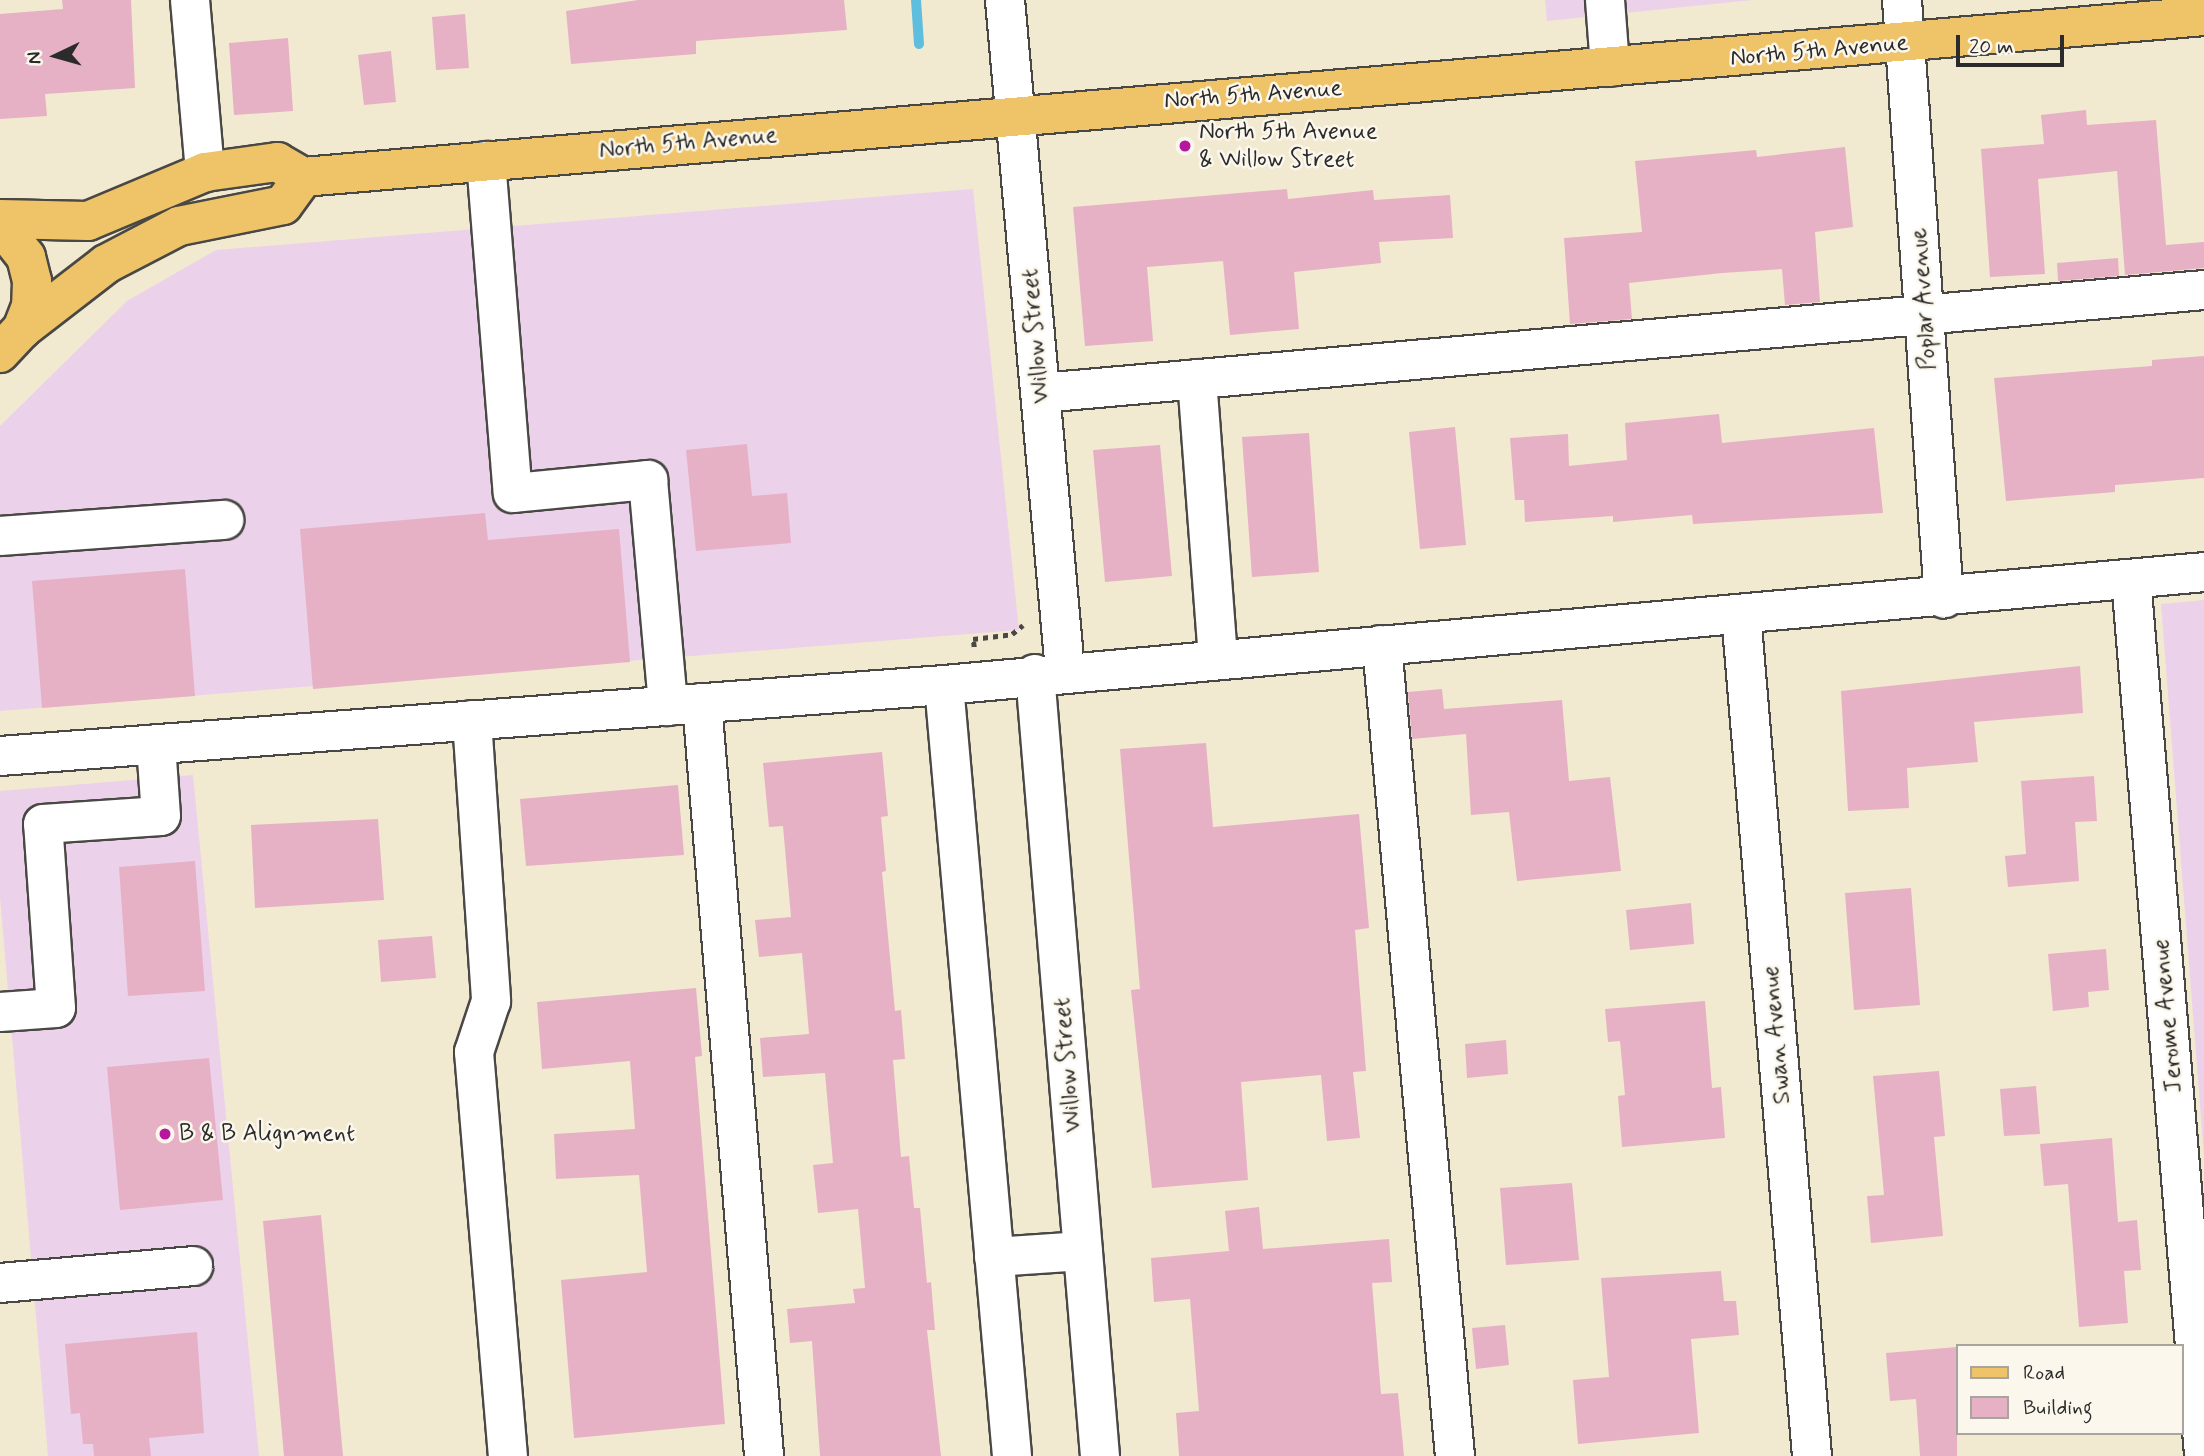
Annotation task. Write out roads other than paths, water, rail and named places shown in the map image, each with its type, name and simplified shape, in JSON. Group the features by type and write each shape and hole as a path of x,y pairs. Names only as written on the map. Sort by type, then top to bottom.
{"main road":[{"name":"North 5th Avenue","path":"0,222 88,221 205,172 278,162 303,177 1017,113 1906,44 2204,16"},
{"path":"11,341 106,264 179,226 283,205 303,177"},
{"path":"0,222 26,257 32,281 31,306 11,341"}],"street":[{"path":"190,0 205,172"},
{"name":"Willow Street","path":"1005,0 1041,393 1050,673 1083,1251 1100,1456"},
{"path":"1605,0 1610,67"},
{"name":"Poplar Avenue","path":"1902,0 1944,598"},
{"path":"486,161 513,493 648,480 685,704 764,1456"},
{"path":"1041,393 2204,290"},
{"path":"1197,379 1218,658"},
{"path":"0,536 224,520"},
{"path":"0,756 944,685 1218,658 1944,598 2204,572"},
{"name":"Jerome Avenue","path":"2131,579 2204,1453"},
{"name":"Swan Avenue","path":"1741,614 1812,1456"},
{"path":"1382,645 1455,1456"},
{"path":"944,685 1012,1456"},
{"path":"472,720 491,1001 474,1052 508,1456"},
{"path":"0,1012 56,1008 43,824 161,816 156,744"},
{"path":"995,1257 1083,1251"},
{"path":"0,1283 193,1266"}],"waterway":[{"path":"916,0 919,44"}],"place":[{"name":"North 5th Avenue & Willow Street","path":"1185,146"},
{"name":"B & B Alignment","path":"165,1134"}]}
